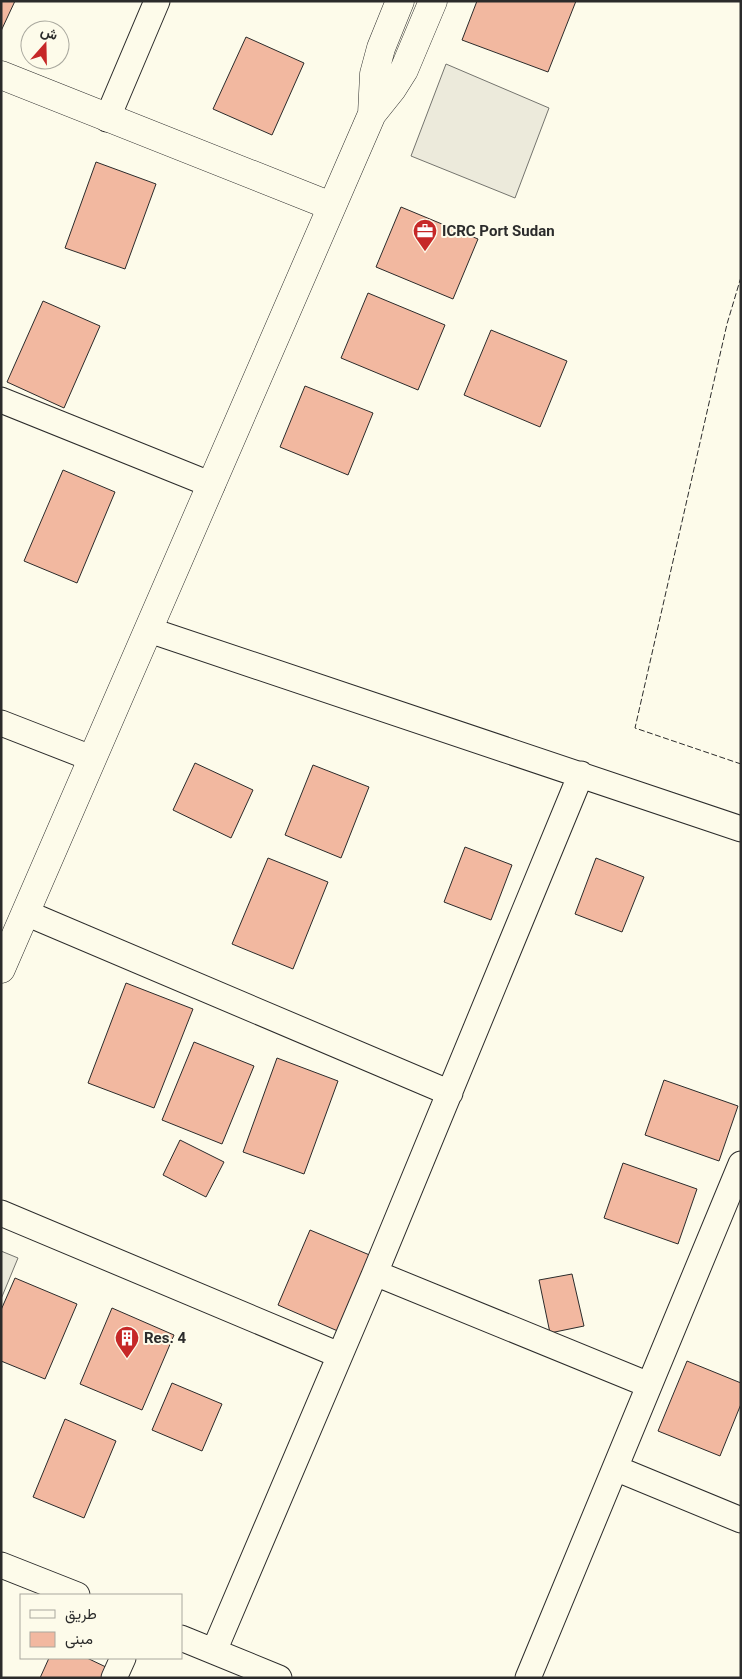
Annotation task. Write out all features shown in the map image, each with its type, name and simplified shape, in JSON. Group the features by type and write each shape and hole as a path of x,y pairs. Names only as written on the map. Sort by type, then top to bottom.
{"main road":[{"path":"372,114 374,74 381,48 400,1"},
{"path":"1,969 372,114 404,70 433,1"},
{"path":"1,76 331,206"}],"street":[{"path":"107,119 157,1"},
{"path":"1,400 212,485"},
{"path":"149,630 741,829"},
{"path":"1,723 92,758"},
{"path":"214,1651 375,1273 581,774"},
{"path":"26,912 450,1092"},
{"path":"528,1678 650,1385 734,1200 741,1164"},
{"path":"1,1213 339,1355"},
{"path":"375,1273 650,1385"},
{"path":"615,1468 741,1520"},
{"path":"1,1565 74,1594"},
{"path":"182,1638 279,1678"},
{"path":"114,1678 123,1659"}],"shaded area":[{"path":"446,64 549,108 515,198 411,156"},
{"path":"1,1251 18,1258 1,1299"}],"building":[{"path":"1,1 15,1 1,31"},
{"path":"477,1 576,1 548,72 462,40"},
{"path":"246,37 304,63 272,135 213,109"},
{"path":"96,162 156,184 125,269 65,248"},
{"path":"401,207 478,239 453,299 376,267"},
{"path":"368,293 445,325 418,390 341,358"},
{"path":"43,301 100,326 64,408 7,382"},
{"path":"491,330 567,361 540,427 464,395"},
{"path":"305,386 373,413 348,475 280,447"},
{"path":"63,470 115,492 77,583 24,561"},
{"path":"195,763 253,790 231,838 173,810"},
{"path":"313,765 369,787 341,858 285,835"},
{"path":"465,847 512,865 491,920 444,902"},
{"path":"268,858 328,882 293,969 232,944"},
{"path":"596,858 644,877 622,932 575,914"},
{"path":"126,983 193,1009 154,1108 88,1083"},
{"path":"194,1042 254,1066 222,1144 162,1120"},
{"path":"277,1058 338,1081 304,1174 243,1152"},
{"path":"664,1080 738,1106 719,1161 645,1135"},
{"path":"180,1140 224,1162 206,1197 163,1175"},
{"path":"623,1163 697,1189 678,1244 604,1218"},
{"path":"310,1230 372,1256 340,1332 278,1305"},
{"path":"572,1274 584,1326 550,1333 539,1280"},
{"path":"15,1278 77,1304 45,1379 1,1361 1,1310"},
{"name":"Res. 4","path":"112,1308 174,1335 142,1410 80,1384"},
{"path":"687,1361 741,1383 741,1404 720,1456 658,1431"},
{"path":"172,1383 222,1404 202,1451 152,1430"},
{"path":"65,1419 116,1441 84,1518 33,1497"},
{"path":"49,1659 89,1659 108,1668 104,1678 40,1678"}],"fence":[{"path":"741,277 727,324 635,728 741,764"}],"place":[{"name":"ICRC Port Sudan","path":"425,252"},
{"name":"Res. 4","path":"127,1359"}]}
